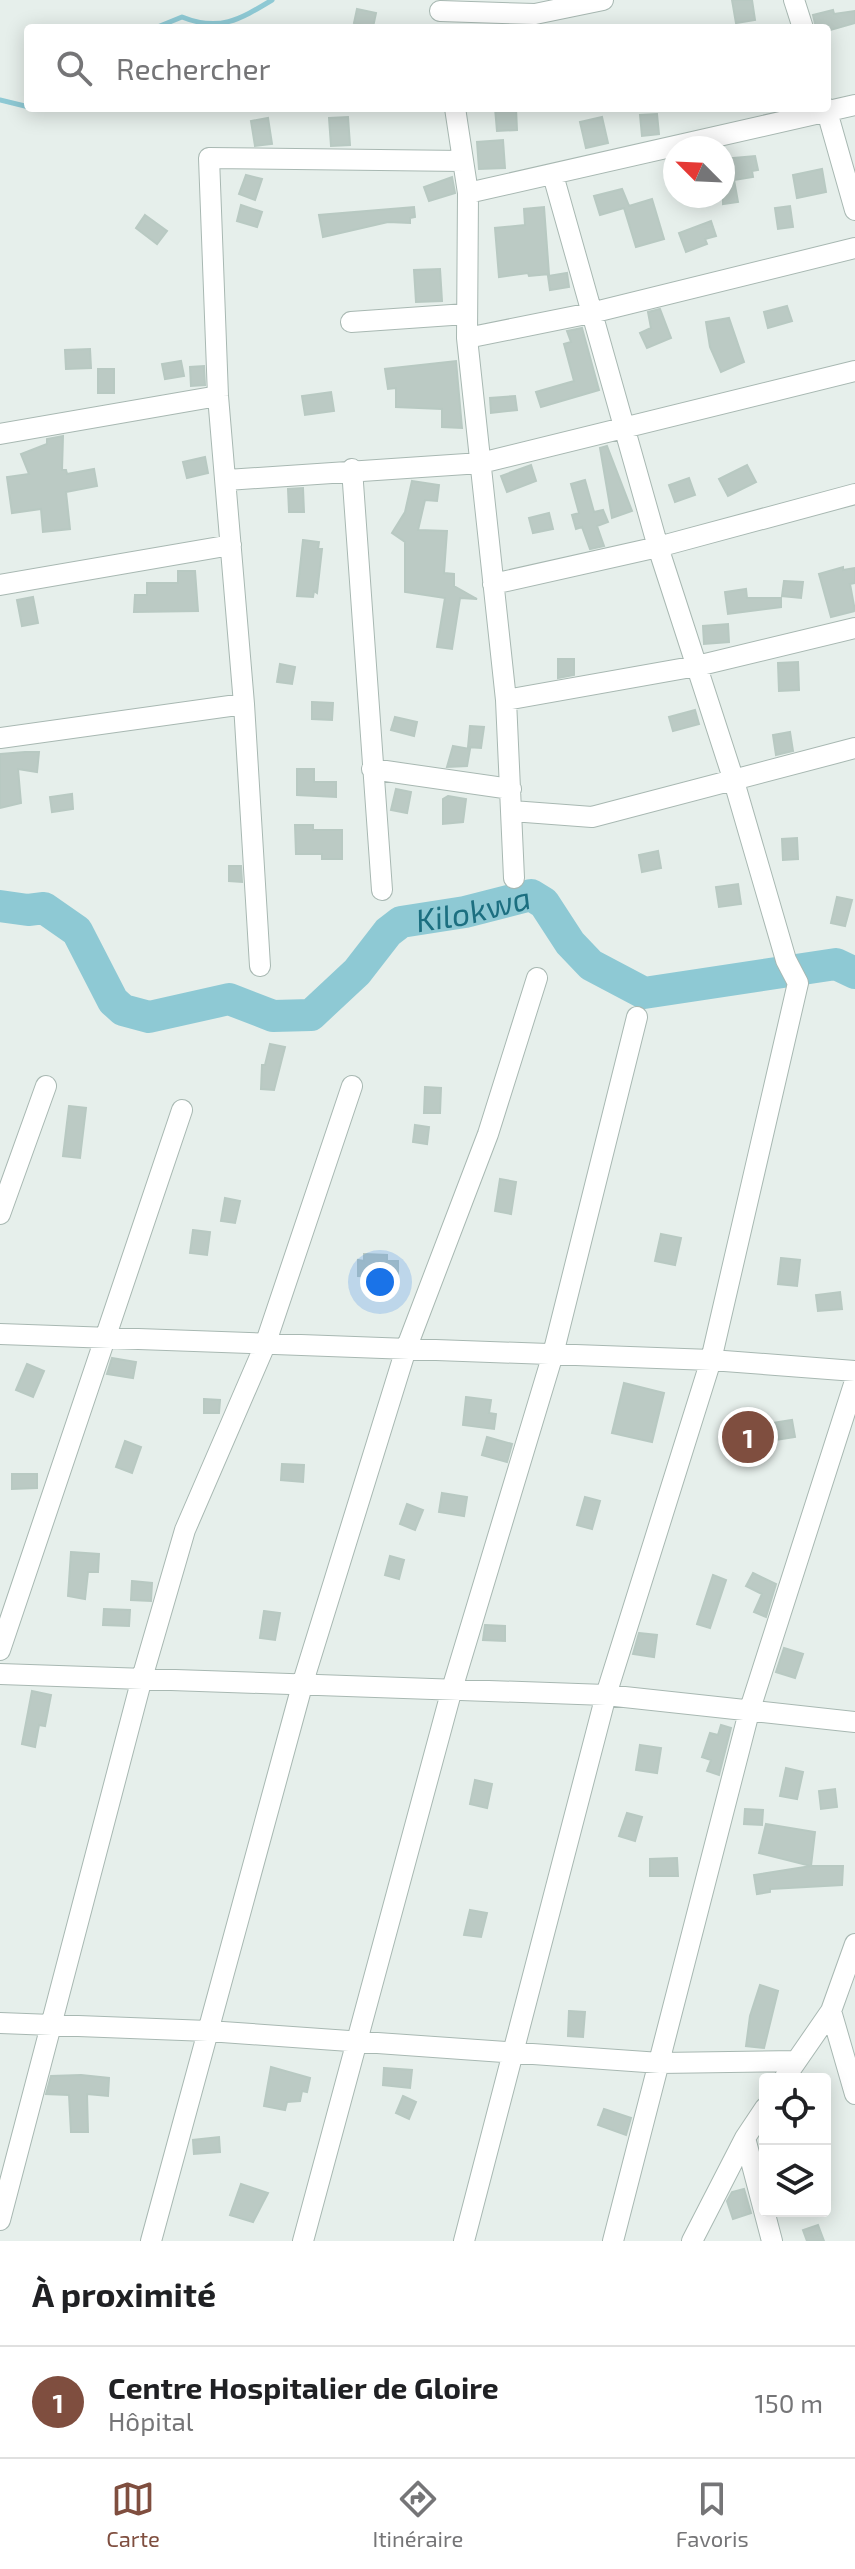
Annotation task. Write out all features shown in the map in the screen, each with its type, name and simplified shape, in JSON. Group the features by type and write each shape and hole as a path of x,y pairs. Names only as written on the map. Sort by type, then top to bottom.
{"street":[{"path":"440,13 535,14 603,0"},
{"path":"794,0 802,24"},
{"path":"831,109 855,105"},
{"path":"456,112 468,193 467,338 506,700 514,878"},
{"path":"468,193 818,112"},
{"path":"827,112 855,210"},
{"path":"260,966 244,704 218,396 209,158 463,161"},
{"path":"464,2241 606,1695 711,1360 798,983 786,960 733,778 658,547 553,175"},
{"path":"467,338 591,313 855,248"},
{"path":"351,322 466,314"},
{"path":"227,480 352,469 481,463 855,371"},
{"path":"0,434 218,396"},
{"path":"352,469 382,890"},
{"path":"493,584 658,547 855,494"},
{"path":"0,585 231,545"},
{"path":"506,700 697,666 855,628"},
{"path":"0,738 244,704"},
{"path":"512,811 592,817 855,748"},
{"path":"372,769 511,789"},
{"path":"151,2241 303,1682 406,1349 488,1134 537,978"},
{"path":"303,2241 452,1689 553,1354 637,1017"},
{"path":"0,1214 46,1086"},
{"path":"0,2220 142,1678 185,1530 265,1345 352,1086"},
{"path":"0,1650 182,1110"},
{"path":"0,1334 105,1341 711,1360 855,1371"},
{"path":"613,2241 749,1712 855,1381"},
{"path":"0,1674 303,1682 606,1695 855,1722"},
{"path":"788,2073 831,2011 855,1944"},
{"path":"831,2011 855,2094"},
{"path":"0,2023 208,2031 660,2063 796,2061"},
{"path":"692,2241 759,2117"},
{"path":"745,2138 772,2241"}],"building":[{"path":"732,0 752,0 755,20 736,23"},
{"path":"357,9 376,13 374,24 354,23"},
{"path":"833,10 834,14 855,11 855,23 831,30 831,24 815,24 813,15"},
{"path":"495,112 516,112 517,130 497,131"},
{"path":"657,114 659,134 642,136 640,115"},
{"path":"348,117 350,145 331,146 329,118"},
{"path":"602,117 608,143 586,148 580,122"},
{"path":"268,118 272,144 255,146 251,121"},
{"path":"503,140 505,168 479,169 477,142"},
{"path":"755,156 758,170 752,171 753,177 735,180 735,158"},
{"path":"822,169 826,192 797,198 793,175"},
{"path":"246,175 262,179 255,200 239,194"},
{"path":"452,177 455,193 429,201 424,187"},
{"path":"622,189 629,206 652,199 664,239 636,247 624,208 600,215 594,196"},
{"path":"241,205 262,212 257,227 237,221"},
{"path":"790,206 793,227 778,229 775,208"},
{"path":"414,207 415,217 410,218 410,223 388,222 323,237 319,215"},
{"path":"544,207 549,274 499,277 495,228 525,225 524,209"},
{"path":"145,215 167,231 157,244 136,228"},
{"path":"711,221 716,236 705,239 707,244 686,252 679,233"},
{"path":"440,269 442,301 416,302 414,270"},
{"path":"567,273 569,287 550,290 548,276"},
{"path":"787,306 792,321 768,328 764,312"},
{"path":"660,309 671,338 647,348 640,333 651,328 648,312"},
{"path":"729,318 744,362 721,372 710,347 706,322"},
{"path":"582,328 599,390 541,407 536,392 574,381 564,344 571,342 567,331"},
{"path":"90,349 91,368 66,369 65,350"},
{"path":"181,361 184,376 165,379 162,364"},
{"path":"456,361 462,428 442,427 442,409 396,407 396,388 388,389 385,369"},
{"path":"204,366 205,385 191,386 190,367"},
{"path":"98,369 114,369 114,393 98,393"},
{"path":"331,392 334,411 305,415 302,396"},
{"path":"515,396 517,410 491,413 490,398"},
{"path":"63,436 62,470 66,470 67,474 94,469 97,486 66,492 70,529 43,532 41,509 12,513 7,477 29,474 21,454 47,444 47,439"},
{"path":"607,446 632,511 612,518 600,448"},
{"path":"205,457 208,473 187,478 183,462"},
{"path":"531,465 536,481 507,492 501,476"},
{"path":"747,465 756,482 728,496 719,479"},
{"path":"689,478 695,495 675,502 669,485"},
{"path":"585,480 594,512 603,510 608,522 597,526 604,546 590,549 582,527 576,529 572,515 579,513 571,484"},
{"path":"412,481 439,485 437,501 425,500 418,530 447,531 444,573 454,574 454,586 477,599 460,598 452,649 437,647 445,598 405,592 405,542 392,533 405,512"},
{"path":"303,488 304,512 289,512 288,489"},
{"path":"549,513 553,529 533,533 529,518"},
{"path":"303,540 319,542 318,549 322,549 317,593 314,591 313,597 297,596"},
{"path":"843,567 843,570 855,568 855,583 850,584 855,611 831,617 819,574"},
{"path":"178,571 195,571 198,611 134,612 135,595 147,595 147,583 178,583"},
{"path":"784,581 803,582 801,598 782,596"},
{"path":"746,589 747,598 781,598 781,607 728,614 725,592"},
{"path":"33,597 38,623 22,626 17,600"},
{"path":"728,624 729,642 704,644 703,626"},
{"path":"558,659 574,659 574,675 558,678"},
{"path":"798,662 799,690 779,691 778,663"},
{"path":"280,664 295,667 292,684 277,682"},
{"path":"312,702 333,703 332,720 312,719"},
{"path":"695,710 699,724 673,731 669,717"},
{"path":"395,717 417,722 414,736 391,730"},
{"path":"470,726 484,727 481,748 468,747"},
{"path":"790,732 793,751 776,755 773,735"},
{"path":"453,746 470,749 467,766 447,767"},
{"path":"39,752 37,772 18,769 21,803 0,808 0,754"},
{"path":"297,769 314,769 314,782 336,782 336,797 297,795"},
{"path":"396,789 411,792 407,813 391,810"},
{"path":"72,794 73,809 52,812 50,797"},
{"path":"448,796 466,799 463,822 443,824 443,799"},
{"path":"295,825 313,825 313,830 342,830 342,859 322,859 322,854 296,854"},
{"path":"797,838 798,859 783,860 782,839"},
{"path":"658,851 661,868 642,872 639,855"},
{"path":"229,866 241,866 242,882 229,881"},
{"path":"738,884 741,904 719,907 716,887"},
{"path":"837,897 852,900 845,926 831,923"},
{"path":"270,1044 285,1047 274,1090 261,1089 262,1065 265,1065"},
{"path":"425,1087 441,1088 440,1113 424,1113"},
{"path":"69,1106 86,1108 80,1158 63,1156"},
{"path":"415,1125 429,1127 427,1144 413,1142"},
{"path":"500,1179 516,1182 511,1214 495,1211"},
{"path":"225,1198 240,1201 235,1223 221,1221"},
{"path":"193,1230 210,1232 207,1255 190,1253"},
{"path":"661,1234 681,1238 675,1265 655,1261"},
{"path":"364,1254 387,1255 387,1261 398,1261 398,1277 358,1276 358,1260 364,1261"},
{"path":"781,1258 800,1260 797,1286 778,1284"},
{"path":"840,1292 842,1309 818,1311 816,1295"},
{"path":"112,1358 136,1362 133,1378 107,1374"},
{"path":"27,1364 44,1371 33,1397 16,1390"},
{"path":"624,1383 664,1393 652,1442 612,1433"},
{"path":"466,1397 491,1400 489,1413 496,1414 494,1429 463,1425"},
{"path":"204,1399 220,1400 219,1413 204,1413"},
{"path":"792,1420 795,1437 775,1440 772,1423"},
{"path":"487,1437 512,1444 507,1462 482,1455"},
{"path":"125,1441 141,1447 132,1473 116,1467"},
{"path":"282,1464 304,1465 303,1482 281,1480"},
{"path":"12,1474 37,1474 37,1488 12,1489"},
{"path":"442,1493 467,1497 464,1516 439,1512"},
{"path":"585,1497 600,1501 592,1529 577,1525"},
{"path":"407,1504 423,1510 415,1530 400,1524"},
{"path":"71,1552 99,1554 98,1572 88,1572 85,1599 68,1596"},
{"path":"390,1556 404,1560 399,1579 385,1575"},
{"path":"753,1573 776,1584 766,1617 754,1612 762,1594 746,1586"},
{"path":"713,1575 726,1580 710,1628 697,1624"},
{"path":"132,1581 152,1583 151,1601 131,1600"},
{"path":"104,1609 130,1610 129,1626 103,1625"},
{"path":"264,1611 280,1613 275,1640 260,1638"},
{"path":"485,1625 505,1626 505,1641 483,1640"},
{"path":"639,1633 657,1635 654,1657 633,1654"},
{"path":"784,1648 803,1654 795,1678 776,1672"},
{"path":"32,1691 51,1695 45,1726 39,1725 35,1747 22,1744"},
{"path":"721,1725 731,1728 719,1775 707,1771 711,1760 702,1757 710,1733 718,1735"},
{"path":"640,1745 661,1748 657,1773 636,1770"},
{"path":"786,1768 803,1772 797,1799 780,1796"},
{"path":"475,1780 492,1784 487,1808 470,1804"},
{"path":"835,1789 837,1807 821,1809 819,1791"},
{"path":"745,1809 763,1810 762,1825 744,1824"},
{"path":"627,1813 642,1817 635,1841 619,1836"},
{"path":"766,1824 815,1832 811,1866 759,1853"},
{"path":"677,1858 678,1876 650,1876 650,1859"},
{"path":"811,1866 843,1866 842,1885 770,1889 770,1892 757,1894 754,1875"},
{"path":"470,1910 487,1913 481,1937 464,1935"},
{"path":"760,1985 778,1991 764,2048 746,2046 750,2016"},
{"path":"569,2011 585,2012 583,2037 568,2036"},
{"path":"271,2067 310,2078 307,2092 302,2091 300,2101 287,2102 285,2110 264,2106"},
{"path":"384,2068 412,2070 410,2088 383,2085"},
{"path":"51,2076 109,2078 108,2096 87,2094 88,2132 71,2132 69,2095 46,2094"},
{"path":"403,2096 416,2102 409,2119 396,2113"},
{"path":"604,2109 631,2118 626,2135 598,2125"},
{"path":"219,2137 220,2152 194,2154 193,2140"},
{"path":"241,2184 268,2193 253,2222 230,2215"},
{"path":"744,2189 751,2213 733,2219 727,2201 732,2192"},
{"path":"818,2225 824,2241 807,2241 803,2230"}],"waterway":[{"path":"165,24 182,17 207,23 228,22 272,0"},
{"path":"0,100 24,106"},
{"name":"Kilokwa","path":"0,906 28,910 44,908 77,931 113,1001 123,1010 149,1017 229,999 273,1016 311,1015 357,972 388,932 401,922 465,912 531,895 544,903 570,943 591,965 644,993 836,964 855,973"}],"place":[{"name":"Centre Hospitalier de Gloire","path":"748,1437"}]}
